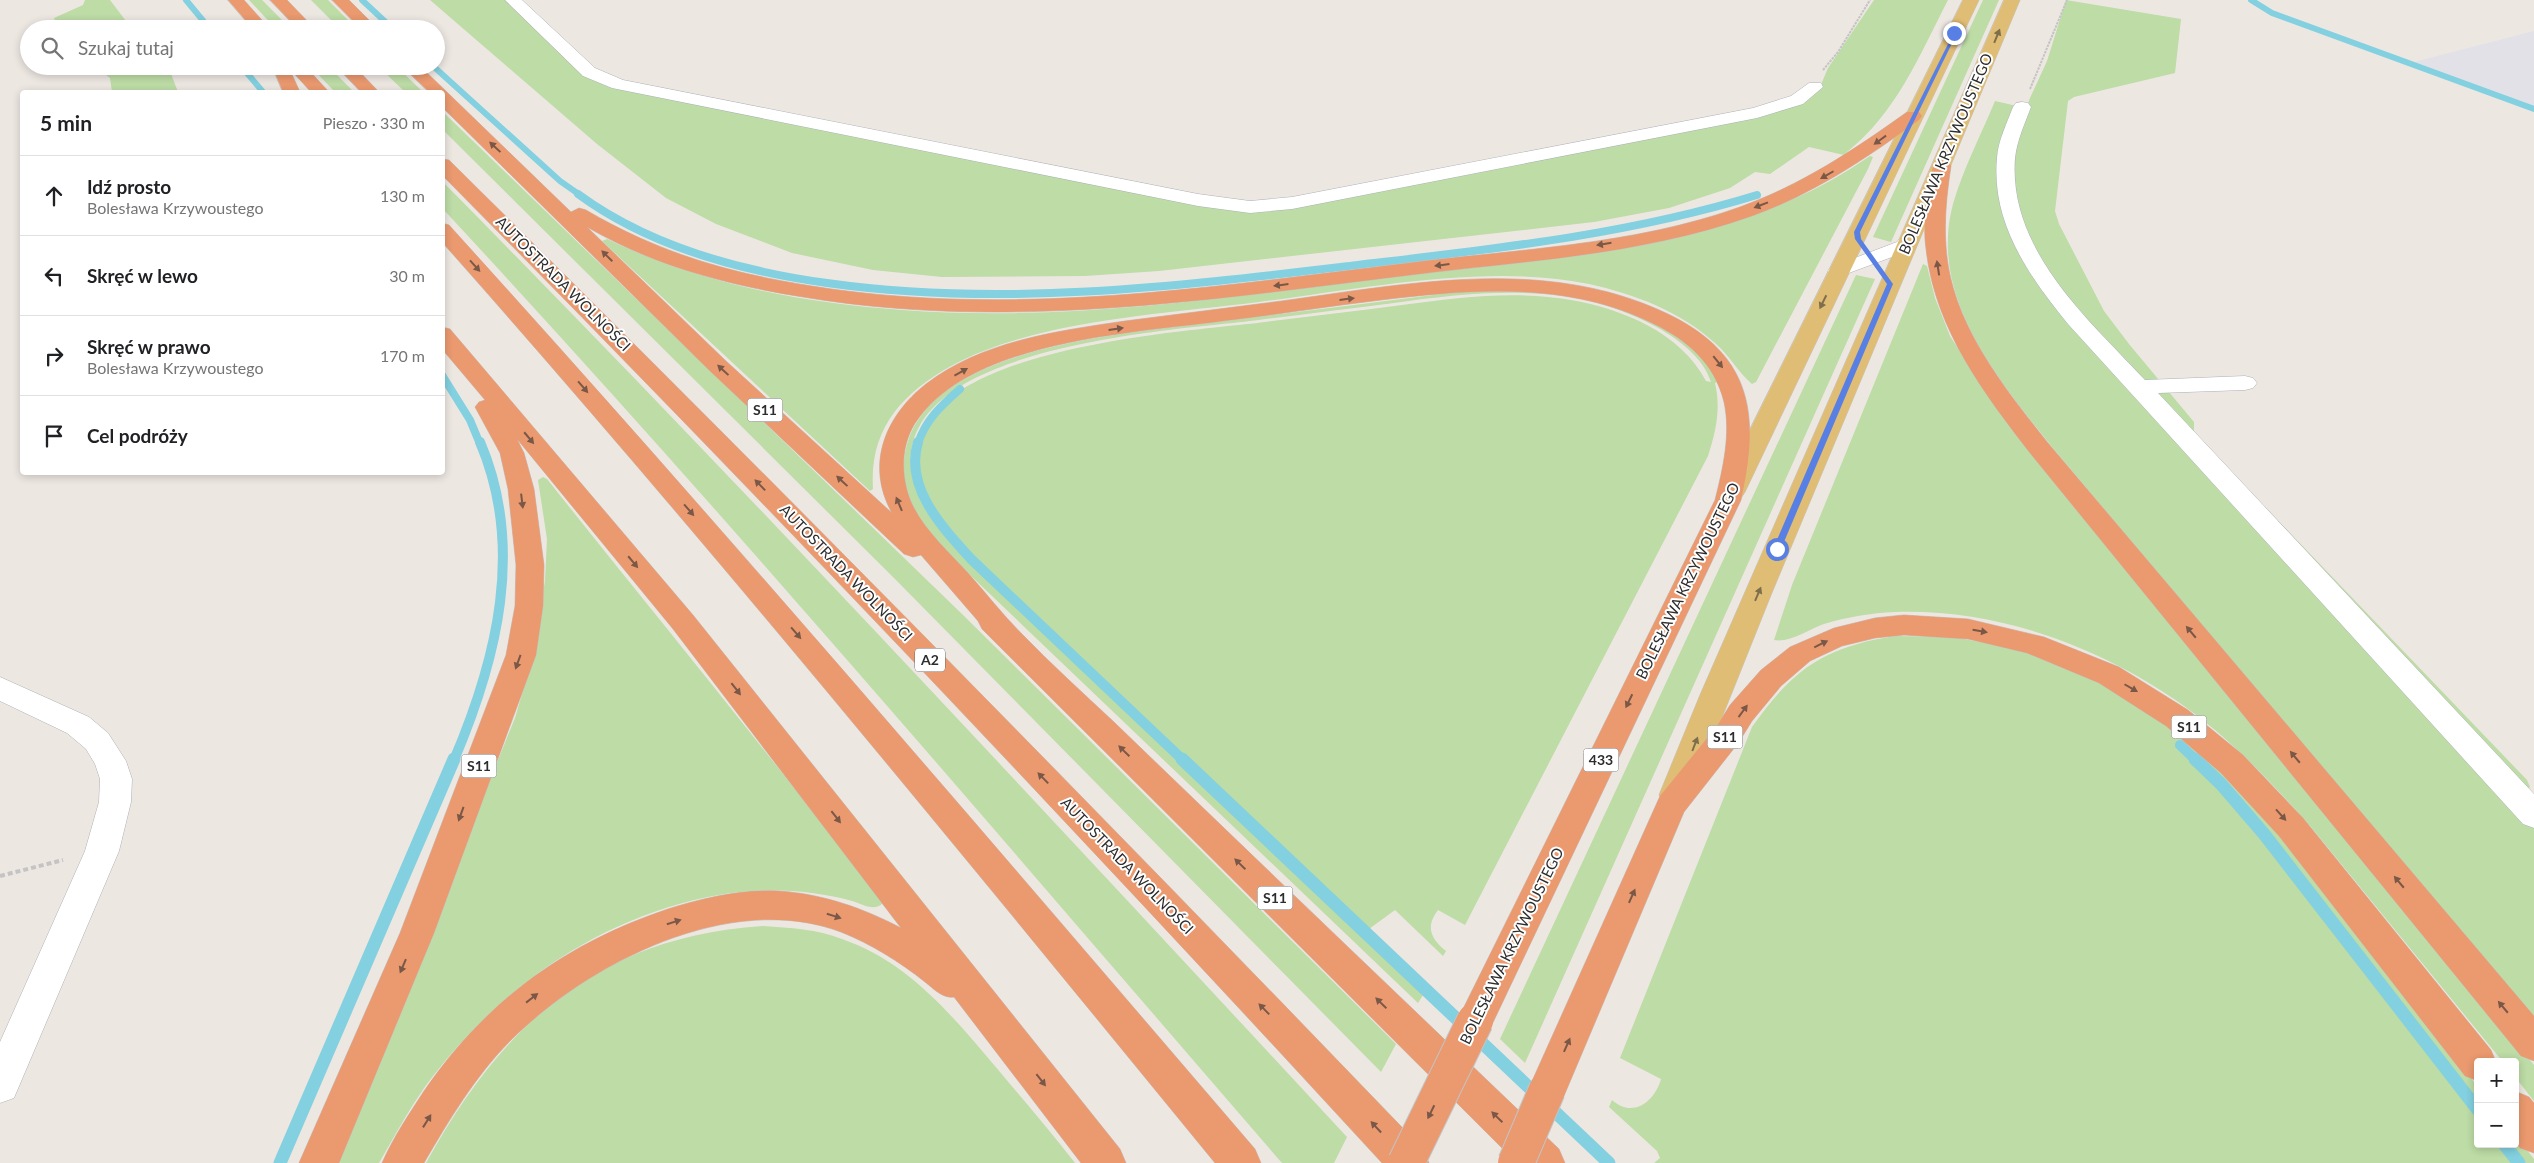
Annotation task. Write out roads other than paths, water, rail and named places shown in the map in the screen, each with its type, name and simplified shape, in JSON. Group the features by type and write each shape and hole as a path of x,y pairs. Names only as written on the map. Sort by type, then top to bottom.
{"highway":[{"path":"236,0 254,20"},
{"path":"278,0 298,20"},
{"path":"340,0 361,20"},
{"path":"284,75 290,90"},
{"path":"304,75 318,90"},
{"path":"353,75 368,90"},
{"path":"420,75 436,90"},
{"name":"S11","path":"445,100 530,180 718,366 1005,634 1545,1163"},
{"path":"530,180 579,214 636,246 721,275 801,292 882,302 964,308 1051,307 1200,295 1554,251 1661,234 1741,213 1806,187 1850,162 1913,116"},
{"path":"1942,166 1936,193 1934,235 1939,279 1957,327 1988,380 2052,463 2534,1044"},
{"name":"AUTOSTRADA WOLNOŚCI","path":"445,167 606,327 846,573 1408,1163"},
{"path":"445,233 578,381 803,641 1241,1163"},
{"path":"1005,634 930,552 902,512 892,481 892,451 895,438 909,415 931,392 945,382 991,358 1022,347 1071,336 1462,286 1504,284 1546,286 1603,295 1642,308 1665,320 1695,339 1723,368 1734,391 1739,428 1734,475 1728,500"},
{"name":"S11","path":"319,1163 417,933 521,655 529,606 530,565 520,489 512,453 464,361 445,338"},
{"path":"464,361 683,622 1106,1163"},
{"name":"BOLESŁAWA KRZYWOUSTEGO","path":"1408,1163 1728,500"},
{"name":"S11","path":"1671,806 1762,686 1790,662 1824,642 1875,628 1918,625 1982,631 2034,644 2092,667 2144,695 2189,727 2232,764 2291,827 2474,1058"},
{"name":"BOLESŁAWA KRZYWOUSTEGO","path":"1516,1163 1671,806"},
{"path":"402,1163 451,1083 480,1048 520,1008 568,971 615,945 695,916 776,906 819,911 864,927 904,948 945,977 1011,1041"},
{"path":"2519,1115 2534,1134"}],"main road":[{"name":"BOLESŁAWA KRZYWOUSTEGO","path":"1728,500 1971,0"},
{"name":"BOLESŁAWA KRZYWOUSTEGO","path":"1671,806 1706,716 2012,0"}],"street":[{"path":"513,0 589,72 608,80 1198,200 1250,207 1302,202 1757,113 1797,100 1814,86"},
{"path":"2022,108 2008,146 2005,180 2011,212 2018,234 2038,270 2061,303 2534,815"},
{"path":"1857,232 1858,239 1890,284"},
{"path":"1838,271 1904,246 1909,240"},
{"path":"2138,387 2245,383"},
{"path":"0,688 78,725 97,741 110,761 116,779 114,802 102,851 0,1086"}],"waterway":[{"path":"186,0 203,20"},
{"path":"362,0 383,20"},
{"path":"2251,0 2272,13 2534,109"},
{"path":"249,75 261,90"},
{"path":"443,75 560,181 580,195"},
{"path":"578,194 606,213 635,229 697,254 729,264 827,283 893,290 960,294 1026,294 1159,287 1409,259 1609,231 1659,221 1757,195"},
{"path":"445,380 470,420 480,444"},
{"path":"918,444 930,420 960,389"},
{"path":"454,760 483,682 493,643 500,603 503,562 501,522 494,482 480,442"},
{"path":"918,442 915,459 916,475 921,491 938,520 949,534 971,559 1183,760"},
{"path":"2180,745 2196,760"},
{"path":"280,1163 454,759"},
{"path":"1182,759 1609,1163"},
{"path":"2195,759 2221,784 2264,834 2474,1105"},
{"path":"2507,1148 2519,1163"}]}
